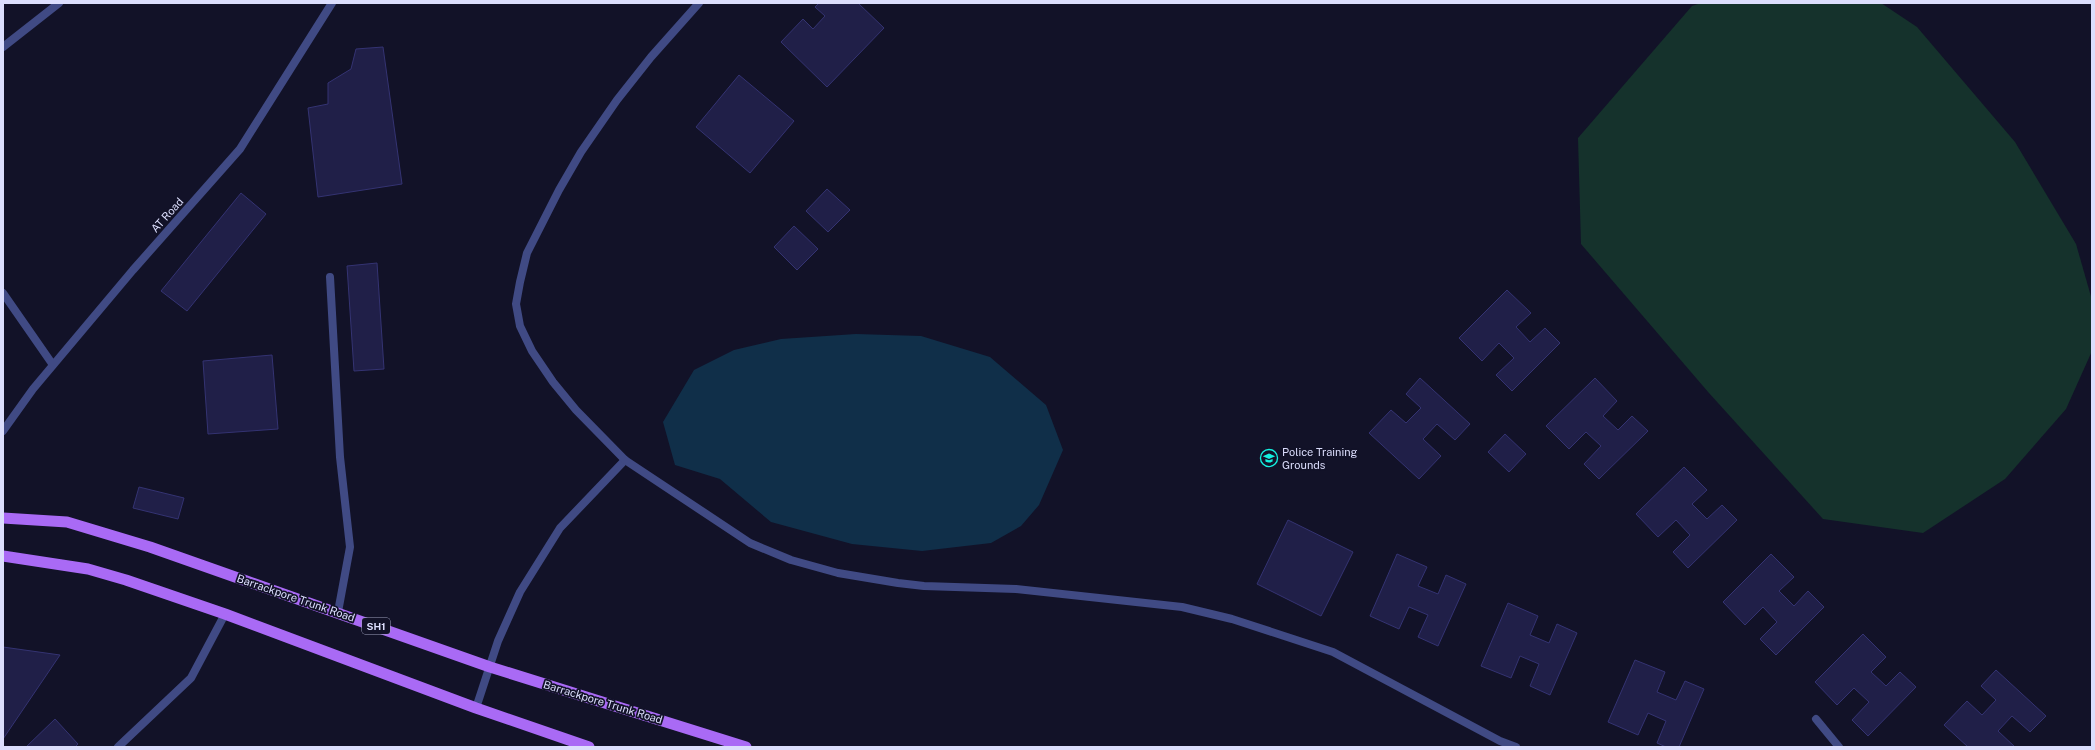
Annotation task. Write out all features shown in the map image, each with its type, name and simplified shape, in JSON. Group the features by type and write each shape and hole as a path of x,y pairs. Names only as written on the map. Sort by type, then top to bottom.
{"main road":[{"name":"Barrackpore Trunk Road","path":"3,518 58,521 103,532 338,612 490,667 746,747"},
{"path":"3,556 88,569 126,580 225,614 476,708 589,747"}],"street":[{"path":"3,47 59,3"},
{"name":"AT Road","path":"3,431 33,389 53,365 133,270 240,149 332,3"},
{"path":"699,3 651,57 617,100 582,152 559,190 527,253 518,289 516,304 520,326 532,351 553,382 576,410 625,460 750,543 791,560 838,573 898,583 924,586 1016,589 1182,607 1232,619 1333,652 1500,741 1516,747"},
{"path":"330,277 340,457 350,547 338,612"},
{"path":"3,293 53,365"},
{"path":"476,708 498,641 520,592 560,528 625,460"},
{"path":"118,747 191,678 225,614"},
{"path":"1816,719 1839,747"}],"green space":[{"path":"1701,3 1881,3 1917,27 2015,142 2076,244 2092,300 2092,351 2066,409 2005,479 1923,533 1823,519 1709,393 1581,244 1578,138 1692,6"}],"water":[{"path":"856,334 921,336 990,357 1046,405 1063,450 1039,505 1021,526 991,543 922,551 852,544 771,522 720,479 675,465 663,422 694,370 734,350 781,339"}],"building":[{"path":"819,3 858,3 884,28 827,87 781,42 803,19 813,29 825,16 815,7"},
{"path":"383,47 402,184 318,197 308,108 328,104 328,83 351,69 356,49"},
{"path":"739,75 794,121 750,173 696,127"},
{"path":"827,189 850,210 828,232 806,211"},
{"path":"241,193 266,214 187,311 161,291"},
{"path":"794,226 818,249 797,270 774,247"},
{"path":"377,263 384,369 354,371 347,266"},
{"path":"1507,290 1531,313 1516,327 1530,342 1545,328 1560,343 1512,391 1496,375 1514,358 1499,343 1482,361 1459,338"},
{"path":"272,355 278,429 208,434 203,361"},
{"path":"1420,378 1470,424 1455,440 1437,424 1423,439 1441,456 1419,479 1369,433 1391,410 1406,423 1421,408 1406,394"},
{"path":"1595,378 1617,401 1603,416 1618,430 1632,416 1648,431 1599,479 1584,464 1601,446 1586,432 1569,449 1546,426"},
{"path":"1505,434 1526,454 1509,472 1488,452"},
{"path":"1684,467 1707,490 1692,504 1707,519 1722,505 1737,520 1688,568 1673,552 1690,535 1676,520 1658,537 1636,514"},
{"path":"139,487 184,498 178,519 133,508"},
{"path":"1288,520 1353,552 1321,616 1257,584"},
{"path":"1397,554 1427,567 1418,586 1438,594 1446,575 1466,584 1438,646 1418,637 1428,615 1409,607 1399,629 1370,616"},
{"path":"1771,554 1794,577 1779,591 1794,606 1808,591 1824,607 1776,655 1760,639 1777,622 1763,607 1745,625 1723,602"},
{"path":"1508,603 1538,616 1530,635 1549,643 1557,624 1577,633 1550,695 1530,686 1539,664 1520,656 1511,678 1481,666"},
{"path":"1863,634 1886,657 1871,672 1886,686 1900,672 1916,687 1868,736 1852,720 1869,702 1854,688 1837,705 1815,682"},
{"path":"3,647 60,655 3,739"},
{"path":"1635,660 1665,672 1657,692 1676,700 1685,681 1704,689 1679,747 1666,747 1657,743 1666,721 1648,713 1638,735 1608,722"},
{"path":"1996,670 2046,716 2030,732 2012,716 1998,731 2015,747 1968,747 1944,725 1967,701 1982,715 1996,700 1981,686"},
{"path":"55,719 78,744 75,747 26,747"}],"place":[{"name":"Police Training Grounds","path":"1269,458"}]}
